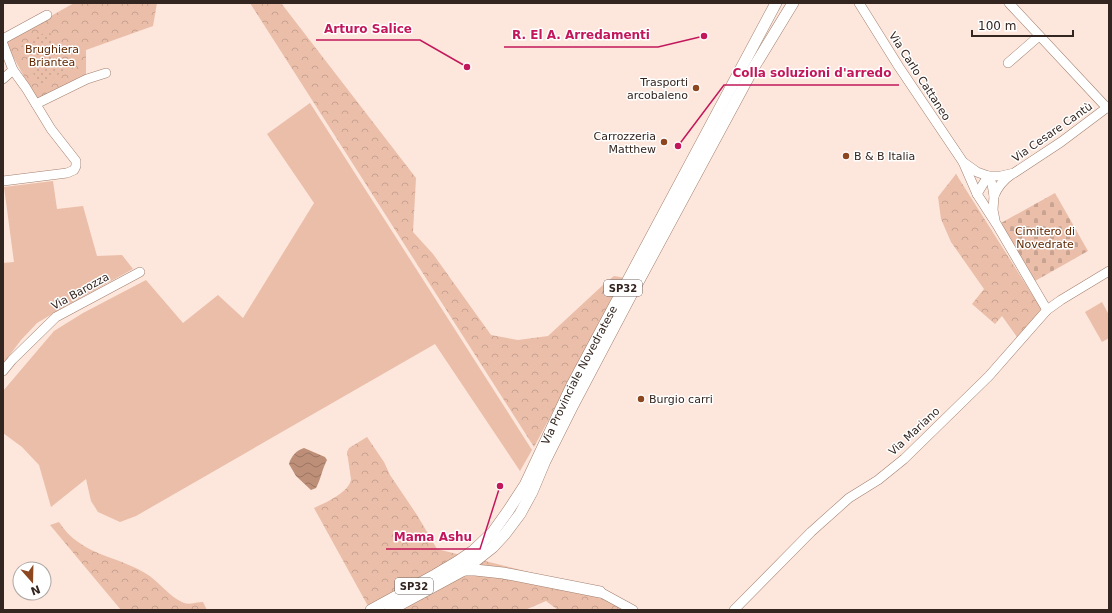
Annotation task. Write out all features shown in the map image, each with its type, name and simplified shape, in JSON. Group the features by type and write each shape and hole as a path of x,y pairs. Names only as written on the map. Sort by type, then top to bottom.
{"main road":[{"name":"Via Provinciale Novedratese","path":"371,610 473,551 493,532 508,511 524,485 572,385 776,3"},
{"name":"Via Provinciale Novedratese","path":"390,610 464,570 493,547 520,514 572,407 630,297 754,67 793,3"},
{"path":"464,570 503,573 600,592"}],"street":[{"name":"Via Carlo Cattaneo","path":"858,3 963,162"},
{"path":"1008,3 1108,107"},
{"path":"3,39 47,14"},
{"path":"1008,63 1039,36"},
{"path":"3,44 13,70 51,128 76,161 74,170 67,173 3,182"},
{"path":"3,79 13,70"},
{"path":"36,104 87,79 106,73"},
{"name":"Via Cesare Cantù","path":"988,176 1001,176 1014,173 1061,142 1108,107"},
{"path":"963,162 977,172 988,176 992,184 994,196 993,210 997,225"},
{"path":"963,162 977,194 1047,310"},
{"path":"994,196 997,188 1004,179 1014,173"},
{"path":"977,194 988,176"},
{"name":"Via Mariano","path":"734,610 811,532 849,498 878,480 904,459 989,376 1047,310 1109,271"},
{"name":"Via Barozza","path":"3,371 12,360 56,317 140,272"},
{"path":"600,592 633,610"}],"green space":[{"name":"Brughiera Briantea","path":"74,3 157,3 153,26 86,50 86,77 37,100 5,42"},
{"path":"250,3 281,3 416,178 413,232 433,254 491,335 518,340 548,336 614,276 625,278 534,447"},
{"path":"49,30 67,70 39,85 20,47"},
{"path":"310,103 532,450 520,471 435,344 136,516 120,522 98,512 91,501 86,479 51,507 39,465 22,447 3,433 3,391 54,331 83,313 146,280 183,323 218,295 243,318 314,203 267,134"},
{"path":"956,174 1042,310 1017,337 1002,316 995,324 972,304 984,289 951,242 941,219 938,197"},
{"path":"53,181 57,209 83,206 97,256 122,255 133,269 37,323 21,340 3,364 3,263 14,262 4,187"},
{"name":"Cimitero di Novedrate","path":"1055,193 1088,251 1035,281 1001,223"},
{"path":"1102,302 1109,315 1109,338 1102,342 1085,312"},
{"path":"367,437 437,549 604,591 630,610 558,610 546,601 525,610 386,610 368,606 314,508 342,493 350,484 351,479 347,452 349,448"},
{"path":"59,522 67,533 88,548 145,573 174,597 186,604 203,602 207,610 121,610 50,525"}],"water":[{"path":"304,448 325,457 327,460 316,488 311,490 296,476 289,464 291,458 299,450"}],"place":[{"name":"R. El A. Arredamenti","path":"704,36"},
{"name":"Arturo Salice","path":"467,67"},
{"name":"Trasporti arcobaleno","path":"696,88"},
{"name":"Carrozzeria Matthew","path":"664,142"},
{"name":"Colla soluzioni d'arredo","path":"678,146"},
{"name":"B & B Italia","path":"846,156"},
{"name":"Burgio carri","path":"641,399"},
{"name":"Mama Ashu","path":"500,486"}]}
